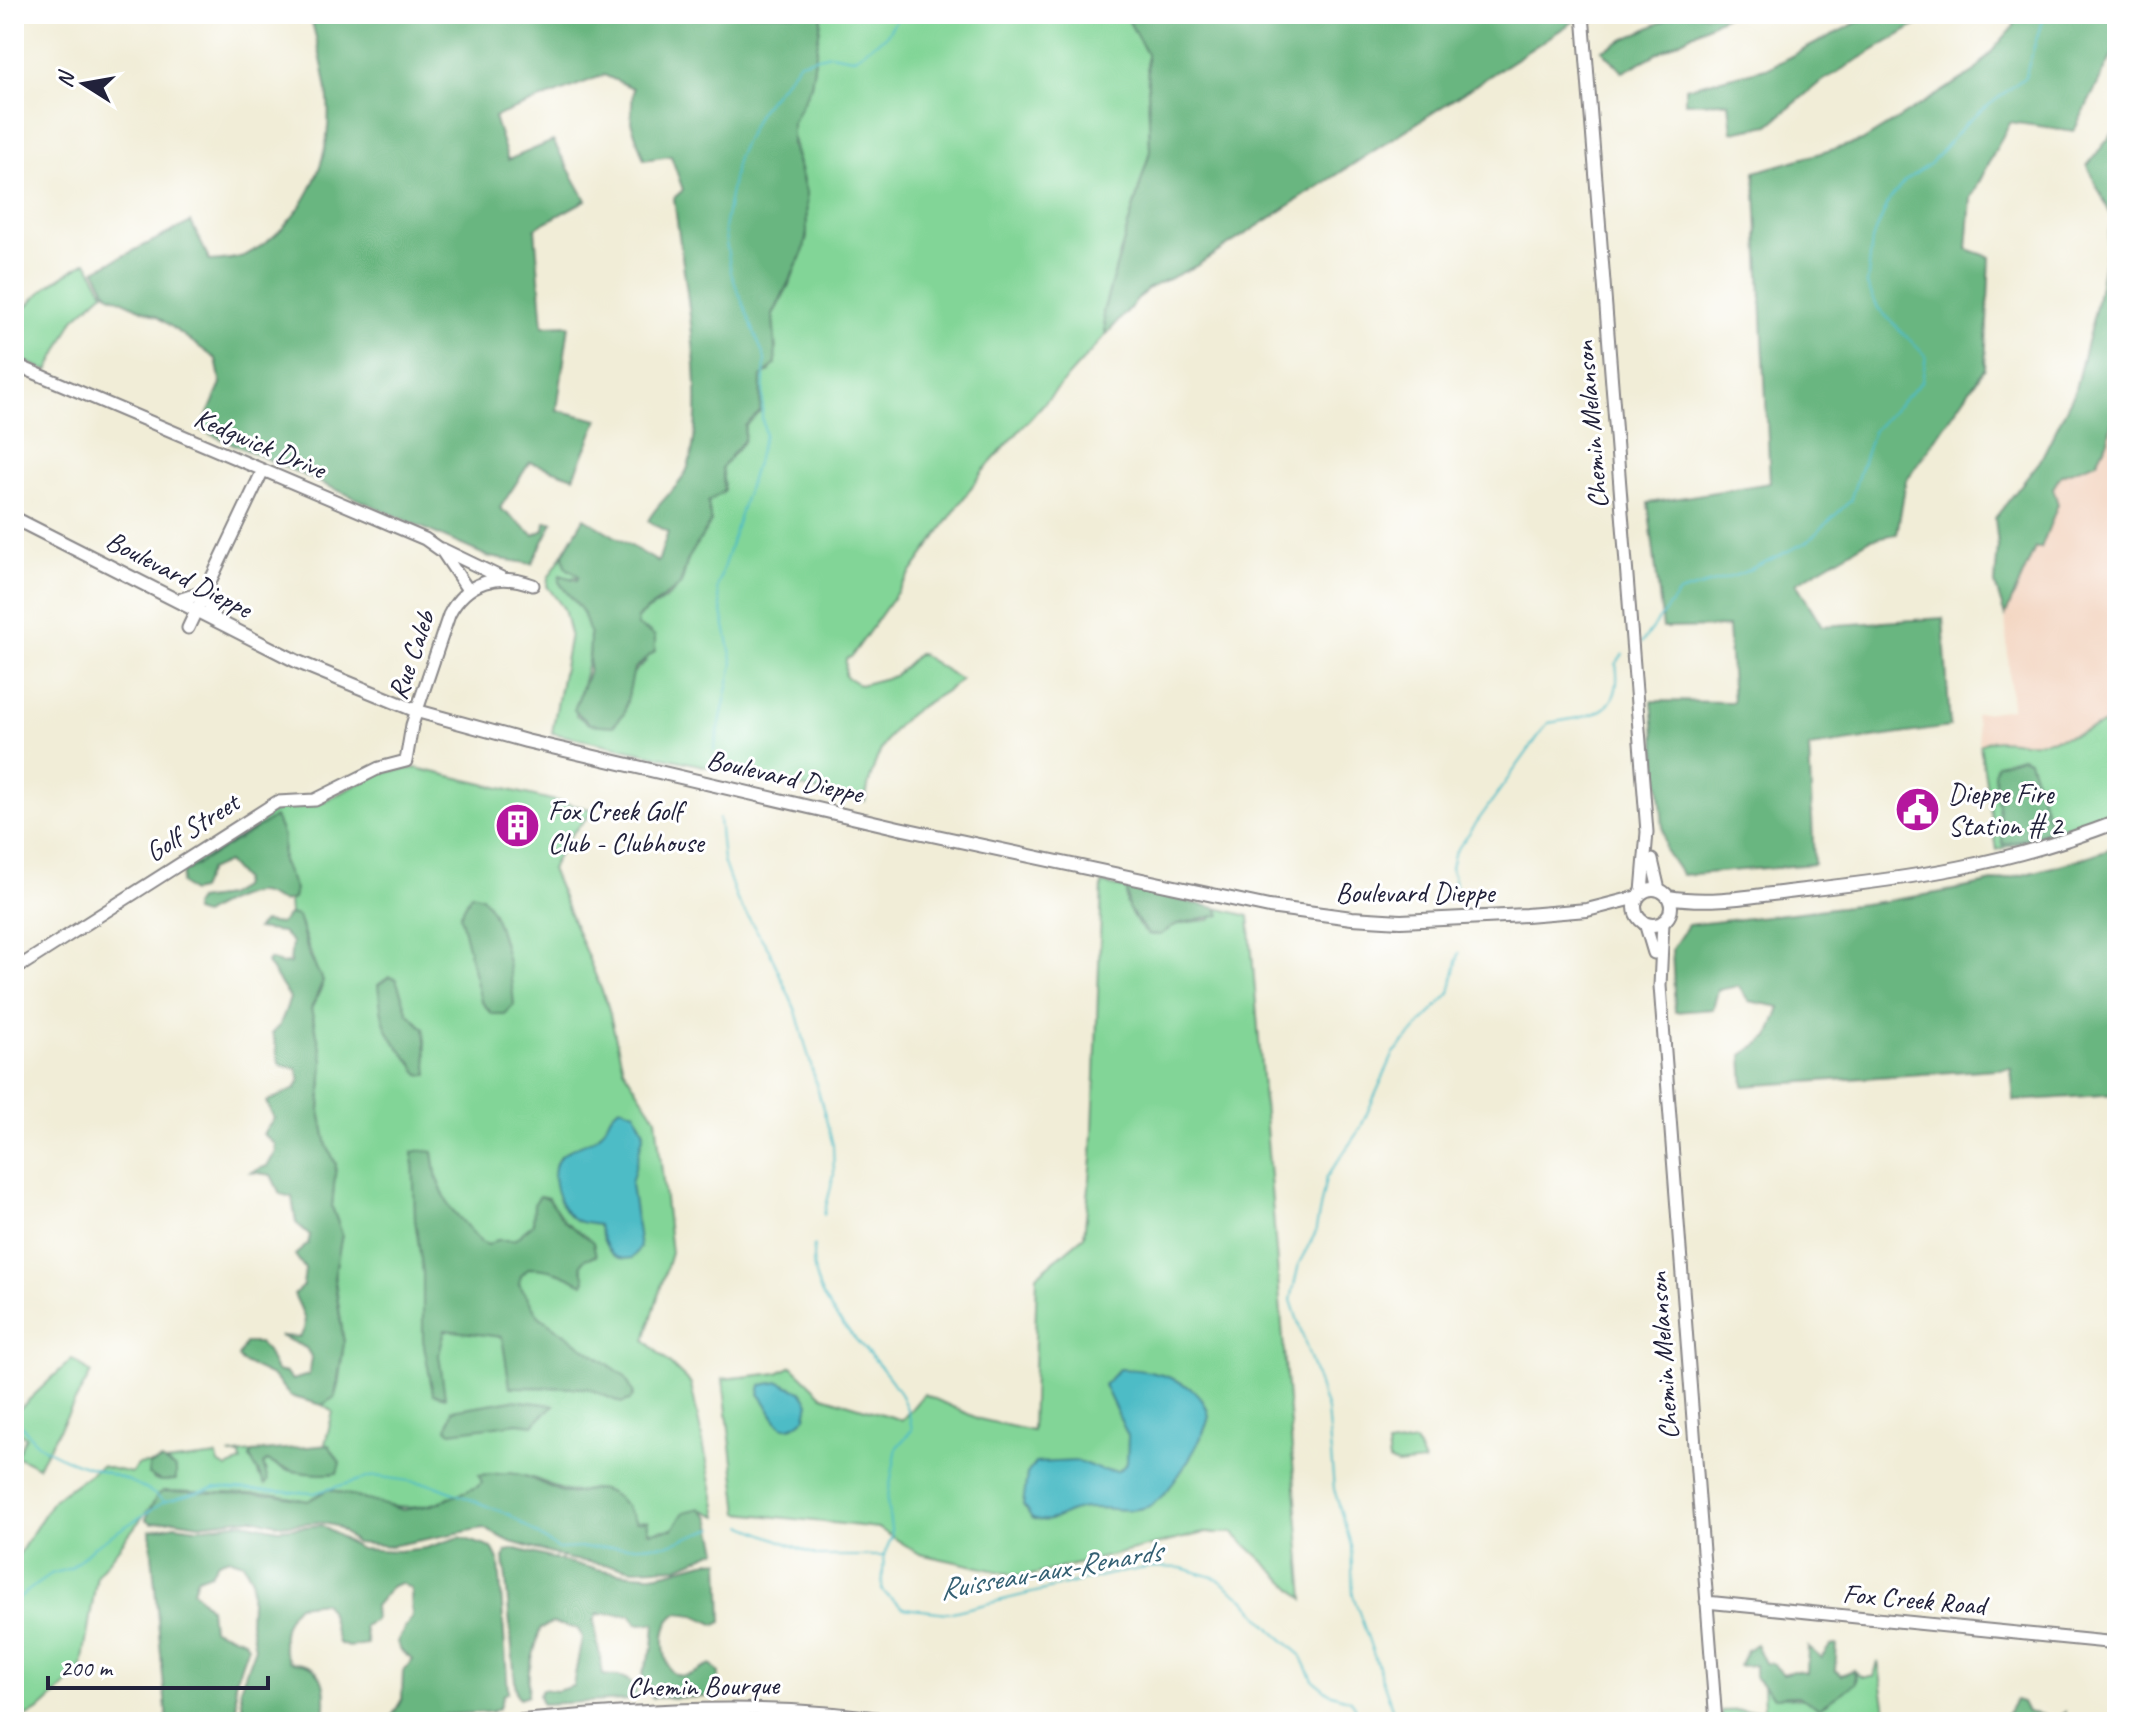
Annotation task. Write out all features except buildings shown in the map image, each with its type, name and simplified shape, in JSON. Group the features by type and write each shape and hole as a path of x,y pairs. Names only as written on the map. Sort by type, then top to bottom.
{"main road":[{"name":"Boulevard Dieppe","path":"14,518 319,672 417,711 526,741 899,828 1283,909 1401,921 1587,910"},
{"path":"180,600 205,592 215,619"},
{"path":"1587,910 1622,911 1642,921 1666,918 1720,899 1955,871 2030,853 2117,822"},
{"path":"1587,910 1640,894 1663,893 1720,899"},
{"path":"1663,893 1666,918"},
{"path":"1640,894 1635,910 1642,921"}],"street":[{"name":"Chemin Melanson","path":"1583,14 1647,832"},
{"name":"Kedgwick Drive","path":"14,364 437,546 502,578"},
{"path":"188,628 263,470"},
{"path":"437,546 468,590"},
{"path":"502,578 533,585"},
{"name":"Rue Caleb","path":"406,761 417,711 449,615 468,590 502,578"},
{"name":"Golf Street","path":"15,969 273,804 287,799 320,798 379,768 406,761"},
{"path":"1647,832 1663,893"},
{"path":"1640,894 1647,832"},
{"path":"1660,986 1666,918"},
{"path":"1642,921 1652,938 1660,986"},
{"name":"Chemin Melanson","path":"1660,986 1716,1722"},
{"name":"Fox Creek Road","path":"1706,1602 2117,1643"},
{"name":"Chemin Bourque","path":"504,1722 649,1708 722,1706 843,1713 903,1722"}],"shaded area":[{"path":"2117,396 2117,812 1997,850 1975,714 2012,709 2005,616 2035,548 2041,547 2058,504 2053,488 2061,475 2097,462 2108,440"}],"green space":[{"path":"310,14 822,14 811,85 792,124 792,144 806,193 807,232 804,250 773,315 776,364 761,377 760,412 745,426 744,440 722,467 724,491 708,502 711,522 688,559 680,585 637,618 638,626 655,636 655,651 634,669 624,714 613,726 590,724 574,710 589,670 590,634 583,612 559,582 560,575 577,580 579,576 565,567 563,554 584,518 658,562 668,532 648,521 688,467 696,408 692,335 674,198 683,190 671,156 644,160 631,122 633,88 604,75 494,117 508,160 553,141 586,200 535,228 543,326 569,325 557,410 598,420 574,477 530,462 500,508 534,535 544,530 545,522 553,522 532,564 489,557 201,430 221,384 216,359 158,317 108,294 95,270 191,222 210,261 246,255 284,227 310,189 319,168 328,123 325,77"},
{"path":"822,14 1125,14 1147,54 1150,151 1103,312 1106,335 983,471 851,657 846,658 845,676 860,685 894,676 919,653 961,680 908,716 889,736 876,760 865,801 552,733 570,634 564,609 547,586 548,578 563,554 569,570 580,576 559,581 577,603 588,625 590,651 576,715 590,724 626,705 632,674 646,661 651,632 638,626 637,618 666,598 681,583 688,559 706,526 708,502 724,491 722,467 744,441 745,426 760,412 761,377 770,371 776,351 773,315 790,283 807,238 806,193 791,132 795,115 811,85"},
{"path":"1125,14 1585,14 1196,266 1147,289 1106,335 1103,312 1150,151 1147,54"},
{"path":"1678,14 1729,14 1623,72 1602,50"},
{"path":"1873,14 1935,14 1819,83 1769,125 1732,132 1729,102 1685,103 1685,88 1770,67"},
{"path":"2014,14 2117,14 2117,46 2074,131 2010,122 1971,198 1967,249 1990,257 1985,368 1906,481 1897,534 1871,539 1796,583 1822,626 1943,618 1950,727 1809,747 1814,864 1682,875 1665,850 1652,701 1733,702 1728,627 1663,628 1648,503 1770,483 1755,172 1862,141 1975,71 2014,26"},
{"path":"2117,128 2117,396 2108,440 2097,462 2061,475 2053,488 2058,504 2041,548 2035,548 2005,616 1995,584 1998,546 1995,518 2040,461 2074,393 2096,306 2112,217 2087,166"},
{"path":"87,262 104,292 74,319 48,371 14,357 14,328 28,305 56,280"},
{"path":"2117,720 2117,810 1997,850 1980,745 2007,740 2046,741","holes":["2021,757 2029,760 2048,818 2003,845 1994,773"]},
{"path":"2021,757 2029,760 2048,818 2049,831 2003,845 1994,773 1997,764"},
{"path":"416,768 594,810 566,840 551,869 607,1003 623,1068 656,1118 671,1253 645,1340 691,1384 718,1516 704,1510 682,1516 673,1529 653,1533 647,1521 636,1522 593,1489 569,1492 531,1477 509,1474 480,1475 482,1483 477,1487 433,1504 403,1508 329,1489 308,1501 276,1495 163,1491 97,1575 81,1672 38,1711 14,1722 14,1562 54,1499 101,1466 131,1473 138,1465 157,1463 150,1465 154,1480 169,1481 176,1469 165,1462 217,1456 218,1463 227,1468 241,1462 240,1455 229,1455 252,1452 250,1459 257,1466 259,1476 266,1471 263,1464 268,1461 286,1470 333,1474 338,1460 325,1444 333,1412 322,1405 337,1393 344,1343 334,1272 342,1234 332,1207 336,1164 327,1146 320,1111 323,1060 311,1009 322,987 299,919 290,914 289,901 293,898 293,890 284,868 282,834 277,823 248,831 183,873 182,869 284,805 316,805 383,772"},
{"path":"275,817 283,836 282,861 295,889 293,899 279,901 251,893 203,915 194,912 193,906 197,900 226,896 241,887 243,880 227,862 209,870 200,890 191,892 181,883 183,873"},
{"path":"2117,846 2117,1094 2014,1101 2011,1068 1744,1086 1742,1055 1769,1037 1780,1007 1749,1001 1738,986 1718,990 1713,1009 1675,1012 1672,949 1688,925 1851,906 1959,889 2066,863"},
{"path":"1102,883 1127,889 1126,901 1130,911 1151,935 1171,926 1210,920 1219,910 1217,908 1249,916 1304,1599 1233,1533 1204,1533 1024,1577 920,1554 878,1528 739,1513 723,1379 778,1373 792,1366 823,1396 902,1420 924,1394 979,1419 1032,1431 1037,1275 1084,1236 1092,1158"},
{"path":"1127,889 1217,908 1220,915 1177,924 1160,935 1148,934 1128,908"},
{"path":"471,894 482,897 489,906 500,933 514,1005 505,1014 492,1014 481,1001 460,915"},
{"path":"289,914 298,916 309,955 323,981 311,1009 323,1060 320,1111 327,1146 336,1164 332,1207 342,1234 334,1278 344,1343 335,1397 322,1405 290,1396 274,1377 242,1362 238,1357 245,1343 259,1343 267,1351 276,1371 286,1373 292,1380 309,1375 312,1358 306,1348 280,1336 299,1337 305,1327 304,1316 294,1294 303,1286 305,1269 295,1255 308,1244 310,1235 296,1223 292,1197 280,1194 271,1175 251,1172 267,1166 276,1152 275,1144 263,1134 274,1118 266,1102 295,1089 300,1080 297,1069 281,1065 278,1058 272,1033 280,1025 290,998 267,963 269,959 281,964 290,963 292,942 282,932 256,929 263,922 280,924"},
{"path":"389,977 396,979 408,1013 424,1029 428,1075 417,1071 386,1027 378,985"},
{"path":"413,1152 433,1152 437,1179 449,1206 481,1242 488,1245 497,1240 514,1240 533,1224 534,1204 540,1196 548,1198 564,1221 593,1242 596,1256 584,1259 581,1265 585,1280 583,1284 557,1272 529,1268 521,1276 519,1284 539,1316 625,1376 634,1394 630,1400 621,1403 587,1388 510,1387 502,1337 445,1330 439,1355 445,1397 433,1394 423,1340 423,1273 415,1220"},
{"path":"72,1359 91,1373 38,1467 16,1456 26,1437 14,1430 14,1414"},
{"path":"513,1400 554,1405 533,1425 518,1423 452,1432 447,1429 452,1410"},
{"path":"1415,1442 1424,1462 1397,1465 1389,1461 1387,1446"},
{"path":"329,1445 340,1463 337,1473 301,1472 267,1461 263,1464 268,1481 265,1485 250,1457 252,1452"},
{"path":"161,1460 176,1469 176,1480 161,1481 148,1475 149,1466"},
{"path":"510,1473 567,1493 604,1490 623,1503 636,1522 647,1521 649,1532 673,1529 684,1512 700,1508 710,1517 718,1550 678,1567 635,1569 569,1559 511,1542 483,1528 391,1546 356,1543 336,1526 319,1522 281,1525 252,1518 199,1524 174,1520 152,1523 146,1519 156,1497 163,1491 276,1495 308,1501 329,1489 403,1510 432,1505 477,1487 482,1483 479,1475"},
{"path":"243,1522 279,1529 321,1525 360,1549 399,1551 426,1548 460,1537 492,1548 499,1562 508,1692 503,1695 499,1708 491,1712 391,1718 402,1699 403,1671 413,1660 401,1651 397,1642 412,1616 411,1589 401,1583 392,1586 374,1607 375,1620 364,1626 367,1644 348,1647 338,1643 329,1610 323,1602 298,1605 285,1624 284,1646 289,1661 308,1666 319,1675 324,1689 324,1719 313,1722 245,1722 240,1688 255,1647 250,1623 252,1579 243,1563 229,1558 218,1562 211,1573 197,1578 193,1591 210,1608 212,1629 244,1640 248,1645 235,1683 238,1722 167,1722 150,1530 175,1525 197,1528"},
{"path":"516,1549 582,1566 649,1575 720,1561 722,1622 716,1625 695,1615 678,1613 668,1624 664,1639 671,1671 682,1676 712,1665 719,1673 718,1688 705,1697 652,1698 642,1674 653,1647 655,1623 637,1624 630,1615 599,1613 594,1621 603,1675 628,1680 636,1688 636,1697 631,1700 542,1704 539,1695 542,1689 557,1691 573,1686 582,1638 578,1629 552,1623 540,1629 529,1671 528,1695 519,1698 516,1693 504,1557 506,1551"},
{"path":"1756,1644 1765,1663 1773,1664 1783,1674 1793,1671 1807,1673 1808,1647 1821,1658 1830,1646 1837,1645 1835,1670 1841,1675 1854,1670 1856,1683 1819,1708 1798,1696 1774,1697 1754,1676 1754,1665 1739,1666 1747,1650"},
{"path":"1878,1662 1888,1722 1722,1722 1721,1711 1764,1710 1763,1684 1781,1696 1824,1697 1849,1687 1857,1680 1856,1672 1862,1677 1874,1677"},
{"path":"2015,1700 2022,1702 2027,1712 2059,1718 2065,1712 2066,1722 2002,1722"}],"water":[{"path":"621,1107 635,1112 644,1132 631,1184 640,1248 632,1258 624,1259 609,1250 598,1225 580,1222 568,1214 559,1199 554,1181 560,1157 598,1136 613,1113"},
{"path":"1119,1369 1160,1374 1186,1385 1196,1393 1209,1416 1193,1452 1165,1492 1147,1507 1130,1510 1087,1508 1051,1520 1032,1518 1023,1505 1027,1474 1035,1463 1078,1461 1101,1470 1119,1471 1127,1463 1128,1436 1104,1385"},
{"path":"779,1382 801,1391 809,1403 806,1417 789,1427 778,1422 759,1394 761,1385"}],"waterway":[{"name":"Ruisseau-aux-Renards","path":"714,750 733,664 717,588 765,434 762,418 765,359 731,273 724,229 737,157 759,112 800,62 830,54 853,58 886,36 900,14"},
{"path":"1642,642 1679,593 1740,574 1807,542 1850,501 1873,431 1922,381 1926,356 1878,308 1867,285 1872,240 1890,199 1905,181 1930,164 1966,123 2025,77 2044,14"},
{"path":"1456,888 1451,868 1454,854 1548,723 1587,716 1608,705 1617,682 1616,664 1623,654"},
{"name":"Ruisseau-aux-Renards","path":"719,819 723,861 737,900 769,950 796,1011 833,1145 834,1174 824,1215"},
{"path":"1397,1722 1353,1595 1351,1545 1334,1489 1327,1410 1291,1300 1299,1263 1315,1234 1326,1178 1360,1129 1394,1053 1450,993 1459,953"},
{"name":"Ruisseau-aux-Renards","path":"814,1245 814,1272 823,1296 892,1381 905,1404 912,1430 897,1447 887,1501 892,1536 884,1555 882,1591 903,1608 948,1613 1111,1574 1153,1567 1182,1568 1216,1578 1244,1599 1273,1631 1301,1655 1313,1680 1329,1693 1350,1700 1364,1722"},
{"path":"14,1415 38,1444 53,1453 134,1483 163,1501"},
{"path":"14,1607 17,1599 51,1574 71,1568 93,1547 164,1502 215,1488 314,1493 374,1476 431,1484 510,1515 558,1549 666,1545 714,1528"},
{"path":"744,1526 818,1556 882,1556"}],"place":[{"name":"Dieppe Fire Station # 2","path":"1917,809"},
{"name":"Fox Creek Golf Club - Clubhouse","path":"517,826"}]}
